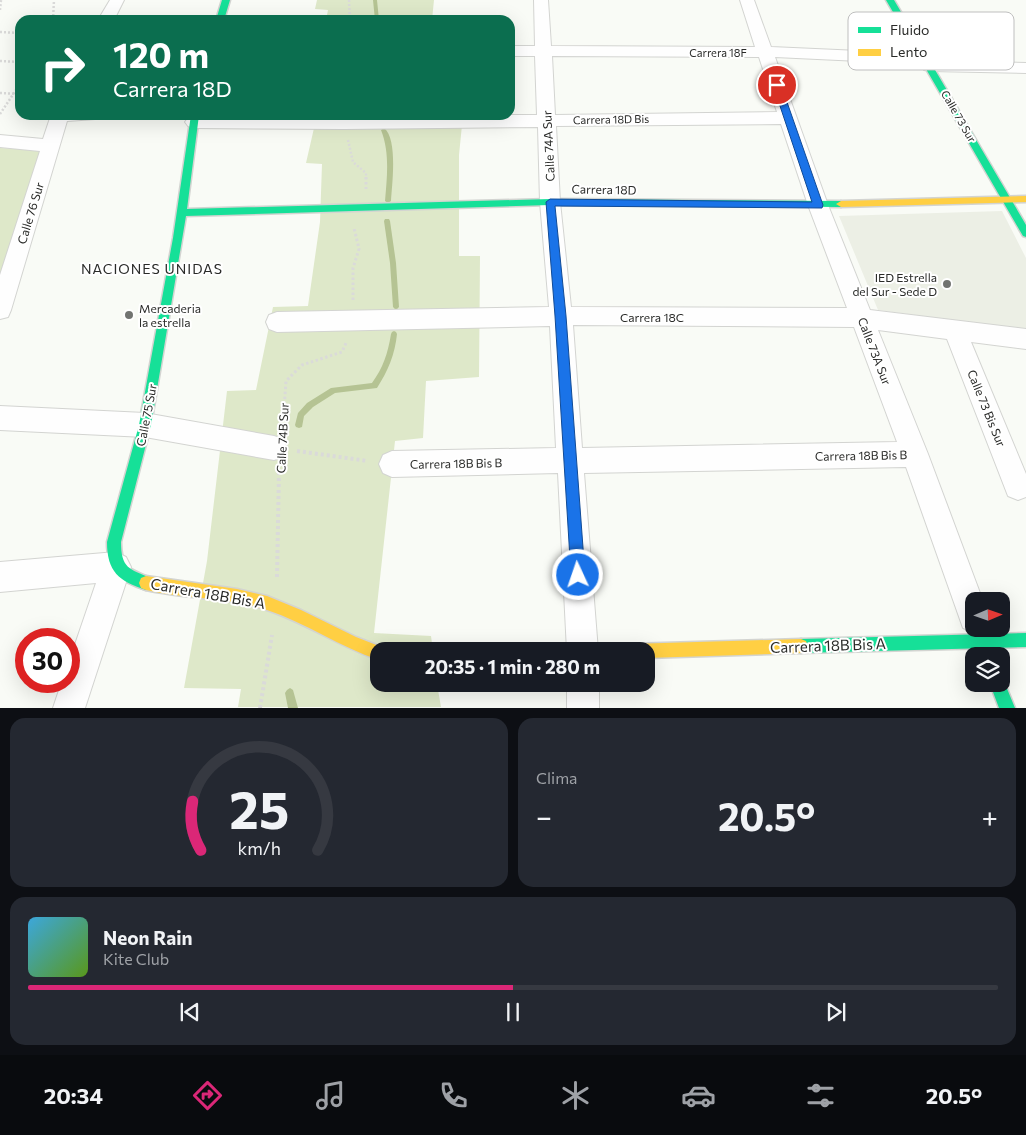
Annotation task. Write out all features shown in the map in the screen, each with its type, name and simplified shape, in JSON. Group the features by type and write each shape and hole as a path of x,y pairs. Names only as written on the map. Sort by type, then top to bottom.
{"street":[{"path":"109,15 117,0"},
{"path":"222,15 226,0"},
{"name":"Calle 74A Sur","path":"541,0 550,202 561,316 581,642"},
{"name":"Calle 73A Sur","path":"747,0 818,205 915,454 965,594"},
{"name":"Calle 73 Sur","path":"890,0 897,12"},
{"name":"Carrera 18F","path":"515,51 765,52 848,57"},
{"name":"Calle 73 Sur","path":"933,70 1026,233"},
{"name":"Carrera 18D Bis","path":"255,120 344,123 788,118"},
{"name":"Calle 76 Sur","path":"0,310 58,120"},
{"name":"Calle 75 Sur","path":"69,708 116,567 113,556 114,542 145,425 195,120"},
{"path":"0,141 50,146"},
{"name":"Carrera 18D","path":"181,213 550,202 818,205 1009,201 1026,199"},
{"name":"Carrera 18C","path":"277,322 353,322 561,316 861,318 1026,339"},
{"name":"Calle 73 Bis Sur","path":"955,330 1018,487"},
{"path":"0,418 145,425 277,448"},
{"name":"Carrera 18B Bis B","path":"392,464 915,454"},
{"path":"0,577 116,567"},
{"name":"Carrera 18B Bis A","path":"116,567 129,576 155,586 248,598 277,606 340,639 370,652"},
{"name":"Carrera 18B Bis A","path":"655,650 965,637"},
{"name":"Carrera 18B Bis A","path":"1003,638 1026,640"},
{"path":"583,692 583,708"},
{"path":"1001,692 1007,708"}],"path":[{"path":"0,10 1,0"},
{"path":"53,15 54,0"},
{"path":"349,0 350,15"},
{"path":"0,32 15,33"},
{"path":"0,62 15,62"},
{"path":"0,94 14,94"},
{"path":"0,114 14,94"},
{"path":"344,123 353,162 366,173 365,207"},
{"name":"Calle 74B Sur","path":"260,708 277,606 277,448 286,381 302,365 342,352 353,322 353,268 359,249 350,208"},
{"name":"Carrera 18B Bis B","path":"277,448 392,464"}],"shaded area":[{"name":"IED Estrella del Sur - Sede D","path":"1002,211 1026,258 1026,330 878,310 839,216"}],"green space":[{"path":"317,0 434,0 432,15 327,15 328,10 315,9"},
{"path":"316,120 462,120 459,155 459,256 480,256 479,377 426,381 423,438 395,441 374,633 431,636 432,642 370,642 370,692 438,692 441,707 238,707 241,689 184,688 207,561 227,391 256,390 273,307 308,306 320,222 322,164 306,163"},
{"path":"0,148 42,150 0,277"}],"waterway":[{"path":"375,0 376,15"},
{"path":"384,130 390,156 388,201"},
{"path":"387,221 393,263 396,307"},
{"path":"299,425 301,415 310,405 334,390 374,386 388,361 394,334"},
{"path":"290,693 293,708"}],"traffic: fast":[{"path":"222,15 226,0"},
{"path":"890,0 897,12"},
{"path":"931,70 1026,233"},
{"path":"146,583 125,574 117,565 114,542 145,425 178,238 194,120"},
{"path":"181,213 550,202 841,204"},
{"path":"801,646 1026,640"},
{"path":"1001,692 1007,708"}],"traffic: slow":[{"path":"841,204 1026,199"},
{"path":"146,583 176,589 237,596 267,603 370,650"},
{"path":"655,650 801,646"}],"place":[{"name":"IED Estrella del Sur - Sede D","path":"947,284"},
{"name":"Mercaderia la estrella","path":"129,315"}],"district":[{"name":"NACIONES UNIDAS","path":"152,268"}],"route":[{"path":"578,575 561,316 550,202 818,205 777,85"}]}
